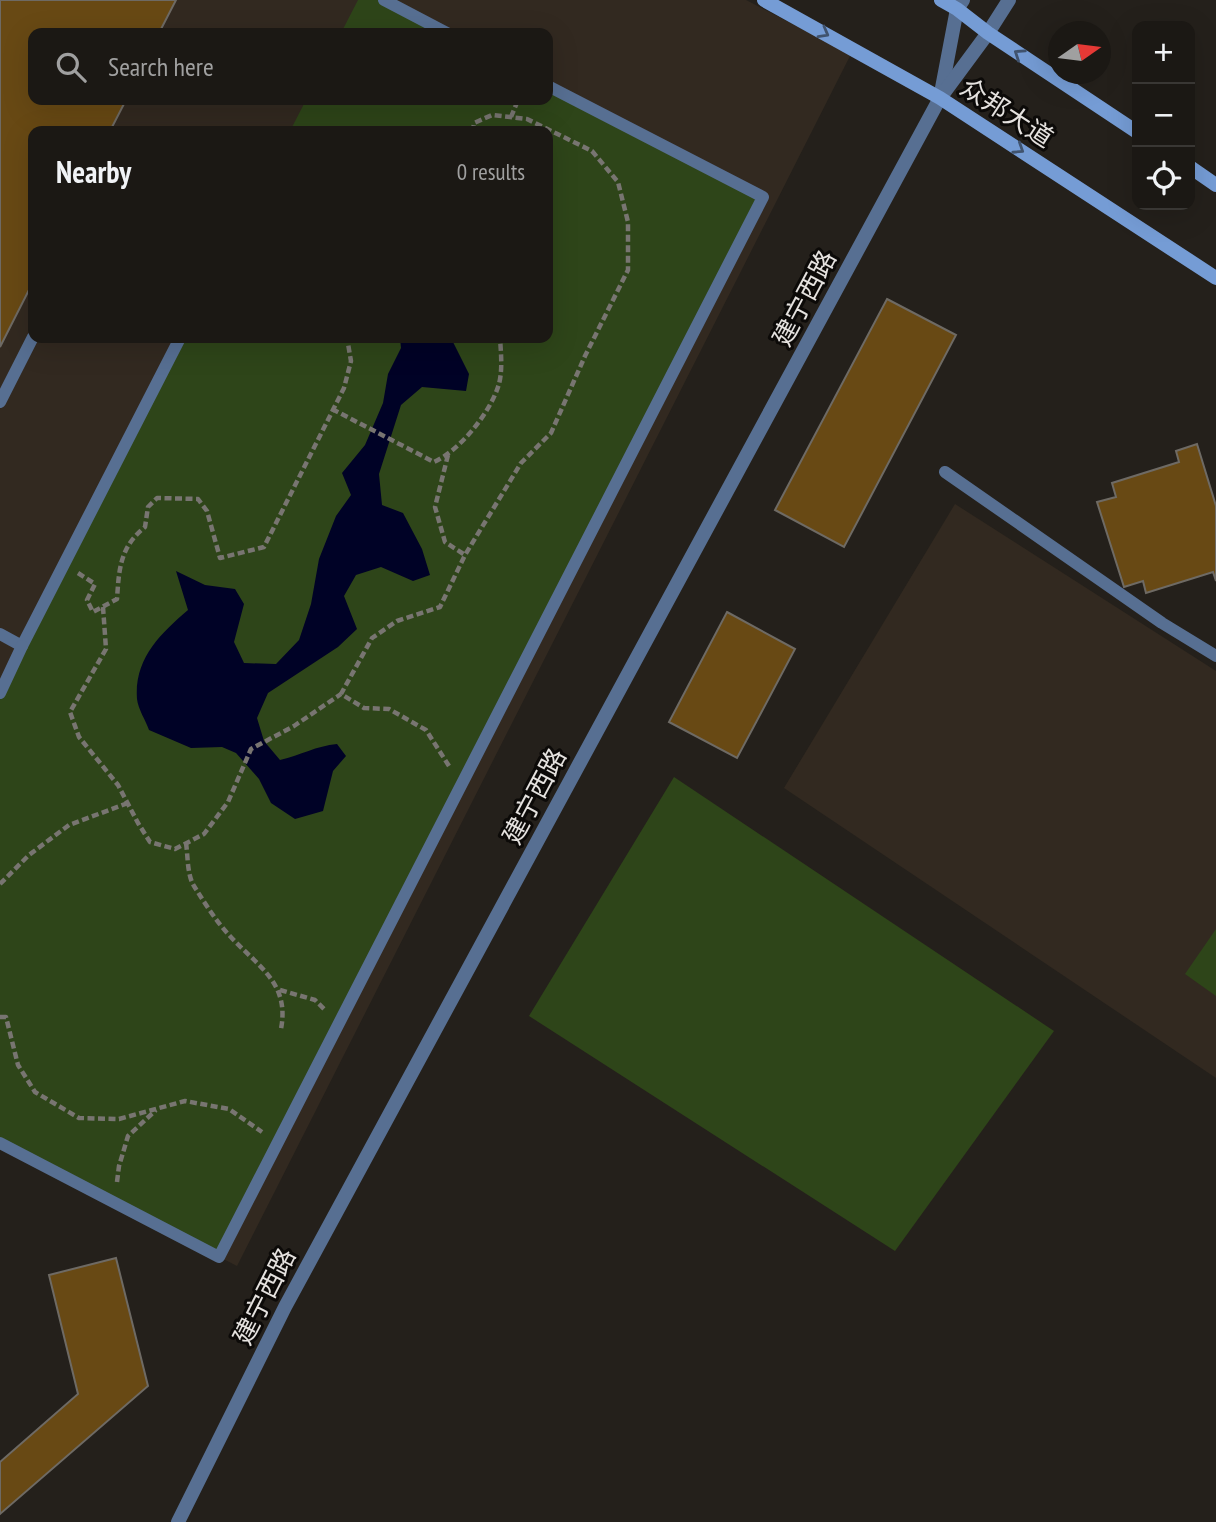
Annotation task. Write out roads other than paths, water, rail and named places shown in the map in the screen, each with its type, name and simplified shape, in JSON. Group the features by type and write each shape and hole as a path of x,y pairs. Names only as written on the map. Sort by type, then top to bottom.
{"main road":[{"name":"众邦大道","path":"764,0 940,98 1216,278"},
{"name":"众邦大道","path":"941,0 960,5 988,33 1132,129"},
{"path":"1195,170 1216,184"}],"street":[{"path":"940,98 1009,0"},
{"path":"940,98 960,5"},
{"name":"建宁西路","path":"178,1522 285,1307 940,98"}],"lane":[{"path":"384,0 437,28"},
{"path":"0,1143 219,1257 763,197 553,89"},
{"path":"0,402 30,343"},
{"path":"0,693 177,343"},
{"path":"945,472 1162,623 1216,656"},
{"path":"0,634 22,646"}],"water":[{"path":"400,343 454,343 469,374 466,391 422,387 401,405 379,474 382,505 403,513 422,549 430,575 413,581 381,567 356,575 344,596 357,629 338,647 268,693 257,718 264,741 280,760 337,744 346,756 333,771 323,811 295,819 271,803 259,779 236,753 222,747 191,748 149,730 139,707 137,685 144,660 151,648 188,610 176,571 205,585 235,589 244,604 234,642 244,663 276,664 299,640 311,604 319,559 336,516 351,495 342,473 365,445 383,403 388,374 401,348"}]}
